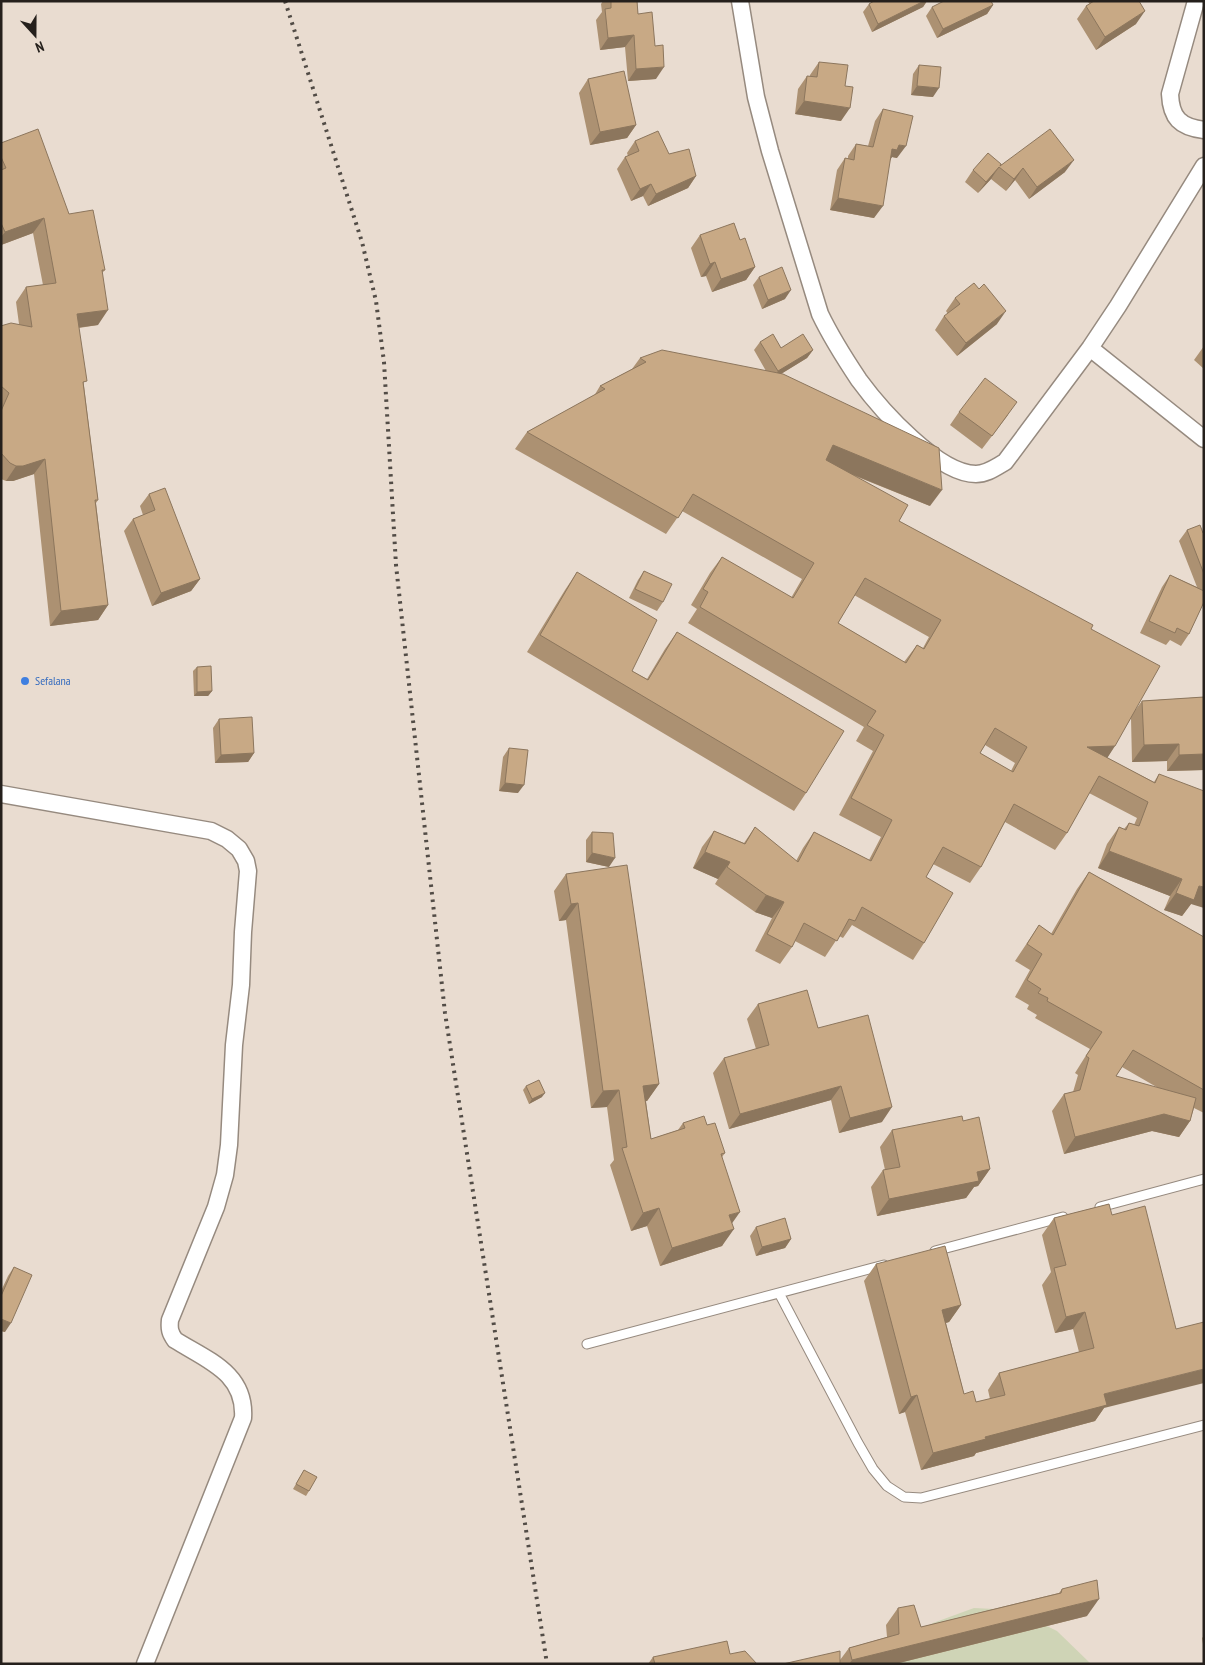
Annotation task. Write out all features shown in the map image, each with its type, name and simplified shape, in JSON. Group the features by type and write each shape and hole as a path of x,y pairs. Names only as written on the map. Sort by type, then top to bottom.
{"street":[{"path":"740,1 758,106 772,160 820,314 860,381 882,408 918,445 941,462 961,471 977,474 1005,462 1090,348 1204,166"},
{"path":"1196,1 1170,94 1171,108 1175,116 1183,124 1204,130"},
{"path":"1090,348 1204,439"},
{"path":"1,794 211,831 227,839 239,849 246,860 248,871 241,985 234,1045 229,1145 225,1175 216,1207 169,1326 175,1340 221,1368 230,1376 242,1398 243,1418 145,1664"}],"lane":[{"path":"1088,1210 1204,1179"},
{"path":"924,1254 1069,1215"},
{"path":"587,1344 895,1262"},
{"path":"779,1293 873,1468 887,1486 904,1497 921,1498 1204,1424"}],"green space":[{"path":"974,1608 1014,1610 1057,1631 1091,1664 881,1664 887,1651 933,1623"}],"building":[{"path":"611,1 637,1 638,14 652,12 655,46 663,45 664,67 636,69 634,35 608,38 605,9 611,8"},
{"path":"874,1 924,1 878,24 869,4"},
{"path":"944,1 991,1 993,5 943,29 932,7"},
{"path":"1094,1 1139,1 1145,11 1105,37 1086,6"},
{"path":"819,62 848,65 845,86 853,87 850,108 804,101 807,76 817,77"},
{"path":"919,65 941,67 939,88 917,86"},
{"path":"624,71 636,125 600,132 588,79"},
{"path":"883,109 913,116 906,146 899,145 897,150 892,149 883,206 838,198 845,158 854,160 856,144 873,147"},
{"path":"38,129 69,214 93,210 105,270 102,270 108,310 77,314 87,381 83,382 98,500 95,500 108,605 61,611 45,459 23,466 16,466 10,463 1,453 1,411 9,393 1,386 1,326 11,323 32,327 26,287 56,283 44,218 5,232 1,223 1,170 6,168 1,157 1,143"},
{"path":"1050,129 1074,160 1037,187 1023,168 1014,179 999,167 986,182 973,170 988,153 1001,164 1000,166"},
{"path":"658,131 669,154 689,149 696,176 656,194 651,184 640,189 625,157 639,151 635,141"},
{"path":"734,223 740,240 745,238 755,267 721,279 715,262 710,264 700,235"},
{"path":"782,267 791,290 768,300 759,277"},
{"path":"974,283 979,289 984,284 1006,311 966,343 944,316 960,304 955,298"},
{"path":"773,334 781,348 803,334 813,350 778,371 760,342"},
{"path":"662,350 783,374 939,448 942,490 833,445 826,460 908,505 899,521 1093,625 1091,629 1160,666 1115,746 1087,747 1155,783 1159,774 1204,791 1204,887 1199,886 1194,900 1176,893 1182,879 1109,851 1119,827 1126,830 1129,823 1139,826 1148,802 1099,776 1067,833 1014,804 981,867 943,847 926,877 953,893 924,943 862,907 855,921 849,919 837,941 804,923 792,947 767,934 784,902 766,895 727,867 730,862 705,852 714,831 745,844 755,827 798,862 814,832 871,861 892,820 851,798 884,735 867,725 876,711 700,607 708,592 703,589 722,557 793,598 814,563 693,494 678,518 527,432 605,389 600,386 646,362 640,358","holes":["865,578 941,620 924,649 917,645 906,663 838,623","995,728 1027,747 1013,772 980,753"]},
{"path":"985,378 1017,402 992,436 959,412"},
{"path":"165,488 200,579 161,593 133,519 155,510 149,494"},
{"path":"1200,525 1204,532 1204,574 1187,530"},
{"path":"644,571 672,584 663,602 635,589"},
{"path":"577,572 657,620 632,671 648,680 677,632 844,731 806,793 540,635"},
{"path":"1170,575 1204,591 1204,602 1189,634 1177,628 1175,633 1149,621"},
{"path":"211,666 212,691 197,692 197,667"},
{"path":"1204,697 1204,754 1179,755 1179,744 1144,745 1142,701"},
{"path":"252,717 254,753 221,755 219,719"},
{"path":"509,748 528,750 524,785 505,783"},
{"path":"592,832 613,833 615,858 592,853"},
{"path":"627,865 659,1084 643,1086 651,1139 685,1128 683,1123 704,1116 707,1125 715,1123 725,1153 721,1154 740,1212 729,1215 734,1229 672,1248 659,1208 643,1213 622,1148 627,1147 619,1090 603,1091 578,903 571,904 566,874"},
{"path":"1089,872 1204,937 1204,1090 1133,1050 1116,1076 1196,1098 1190,1121 1164,1114 1075,1137 1064,1094 1080,1090 1089,1058 1086,1056 1102,1032 1047,1001 1048,998 1038,993 1041,989 1027,980 1042,954 1027,944 1039,925 1053,935"},
{"path":"807,990 818,1028 868,1015 892,1107 850,1118 841,1086 740,1114 724,1058 769,1045 758,1004"},
{"path":"539,1080 545,1093 532,1099 526,1086"},
{"path":"962,1116 963,1121 979,1117 990,1169 977,1172 979,1181 889,1199 883,1170 900,1167 892,1130"},
{"path":"1109,1204 1112,1215 1145,1206 1176,1329 1204,1322 1204,1369 1104,1394 1107,1405 985,1437 986,1439 933,1453 917,1395 911,1397 876,1264 945,1246 961,1305 942,1310 964,1394 973,1391 976,1402 1005,1395 999,1373 1094,1348 1085,1312 1066,1317 1054,1268 1066,1265 1054,1218"},
{"path":"785,1218 791,1239 762,1247 756,1227"},
{"path":"14,1267 32,1275 11,1323 1,1319 1,1296"},
{"path":"304,1470 317,1477 309,1491 296,1484"},
{"path":"1097,1580 1099,1599 852,1660 849,1648 899,1634 898,1608 914,1605 921,1627 1061,1593 1062,1589"},
{"path":"727,1641 730,1654 745,1651 757,1664 655,1664 653,1657"},
{"path":"840,1651 840,1664 783,1664"}],"railway":[{"path":"285,1 362,242 376,301 384,362 396,565 445,1013 547,1664"}],"place":[{"name":"Sefalana","path":"25,681"}]}
